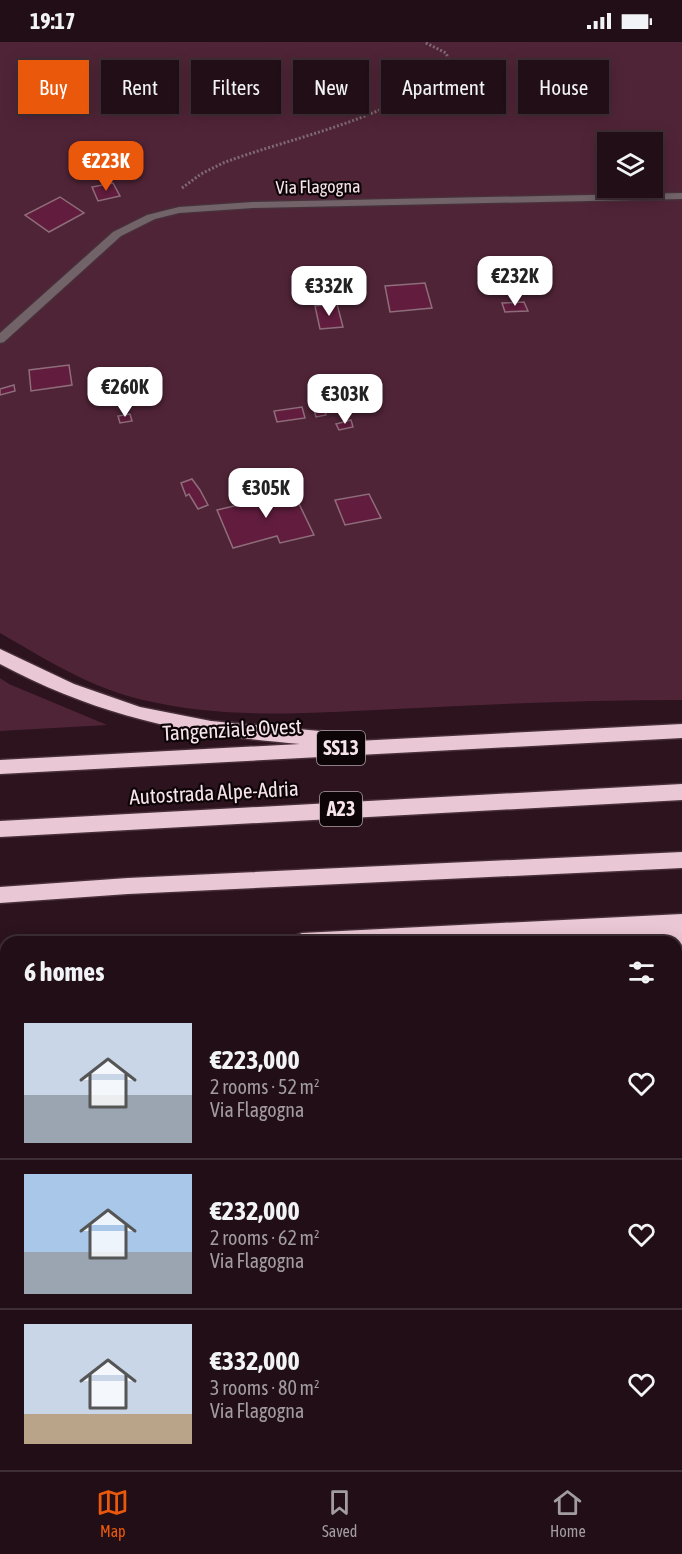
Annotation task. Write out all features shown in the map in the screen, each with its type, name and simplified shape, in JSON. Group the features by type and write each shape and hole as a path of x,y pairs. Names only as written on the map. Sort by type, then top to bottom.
{"highway":[{"path":"0,656 32,674 89,698 141,714 253,733 405,744"},
{"name":"Tangenziale Ovest","path":"0,767 682,731"},
{"name":"Autostrada Alpe-Adria","path":"0,829 682,792"},
{"path":"0,896 128,886 682,860"},
{"path":"430,936 682,924"},
{"path":"622,927 661,936"}],"street":[{"name":"Via Flagogna","path":"0,339 117,234 134,224 165,213 217,206 682,196"}],"path":[{"path":"165,213 186,184 225,162 380,109 416,93 439,78 451,65 451,57 424,42"},
{"path":"432,45 436,42"}],"shaded area":[{"path":"0,42 682,42 682,700 539,703 269,714 238,713 175,706 124,695 69,672 0,633"},
{"path":"0,678 9,684 107,725 0,731"}],"building":[{"path":"113,183 120,196 98,201 92,187"},
{"path":"60,197 84,213 49,232 25,215"},
{"path":"425,283 432,308 390,312 385,286"},
{"path":"524,302 528,311 505,312 502,303"},
{"path":"337,304 343,327 320,329 315,306"},
{"path":"69,365 72,385 31,391 29,370"},
{"path":"14,385 15,391 0,395 0,389"},
{"path":"323,401 326,415 316,417 312,403"},
{"path":"347,403 349,410 338,412 335,405"},
{"path":"302,407 305,418 277,422 274,411"},
{"path":"130,414 132,421 120,423 118,416"},
{"path":"351,420 353,427 339,430 336,424"},
{"path":"192,479 208,505 198,509 189,494 186,496 181,483"},
{"path":"291,487 314,535 280,543 277,536 233,548 217,510 251,502 250,499"},
{"path":"369,494 381,518 345,525 335,500"}]}
